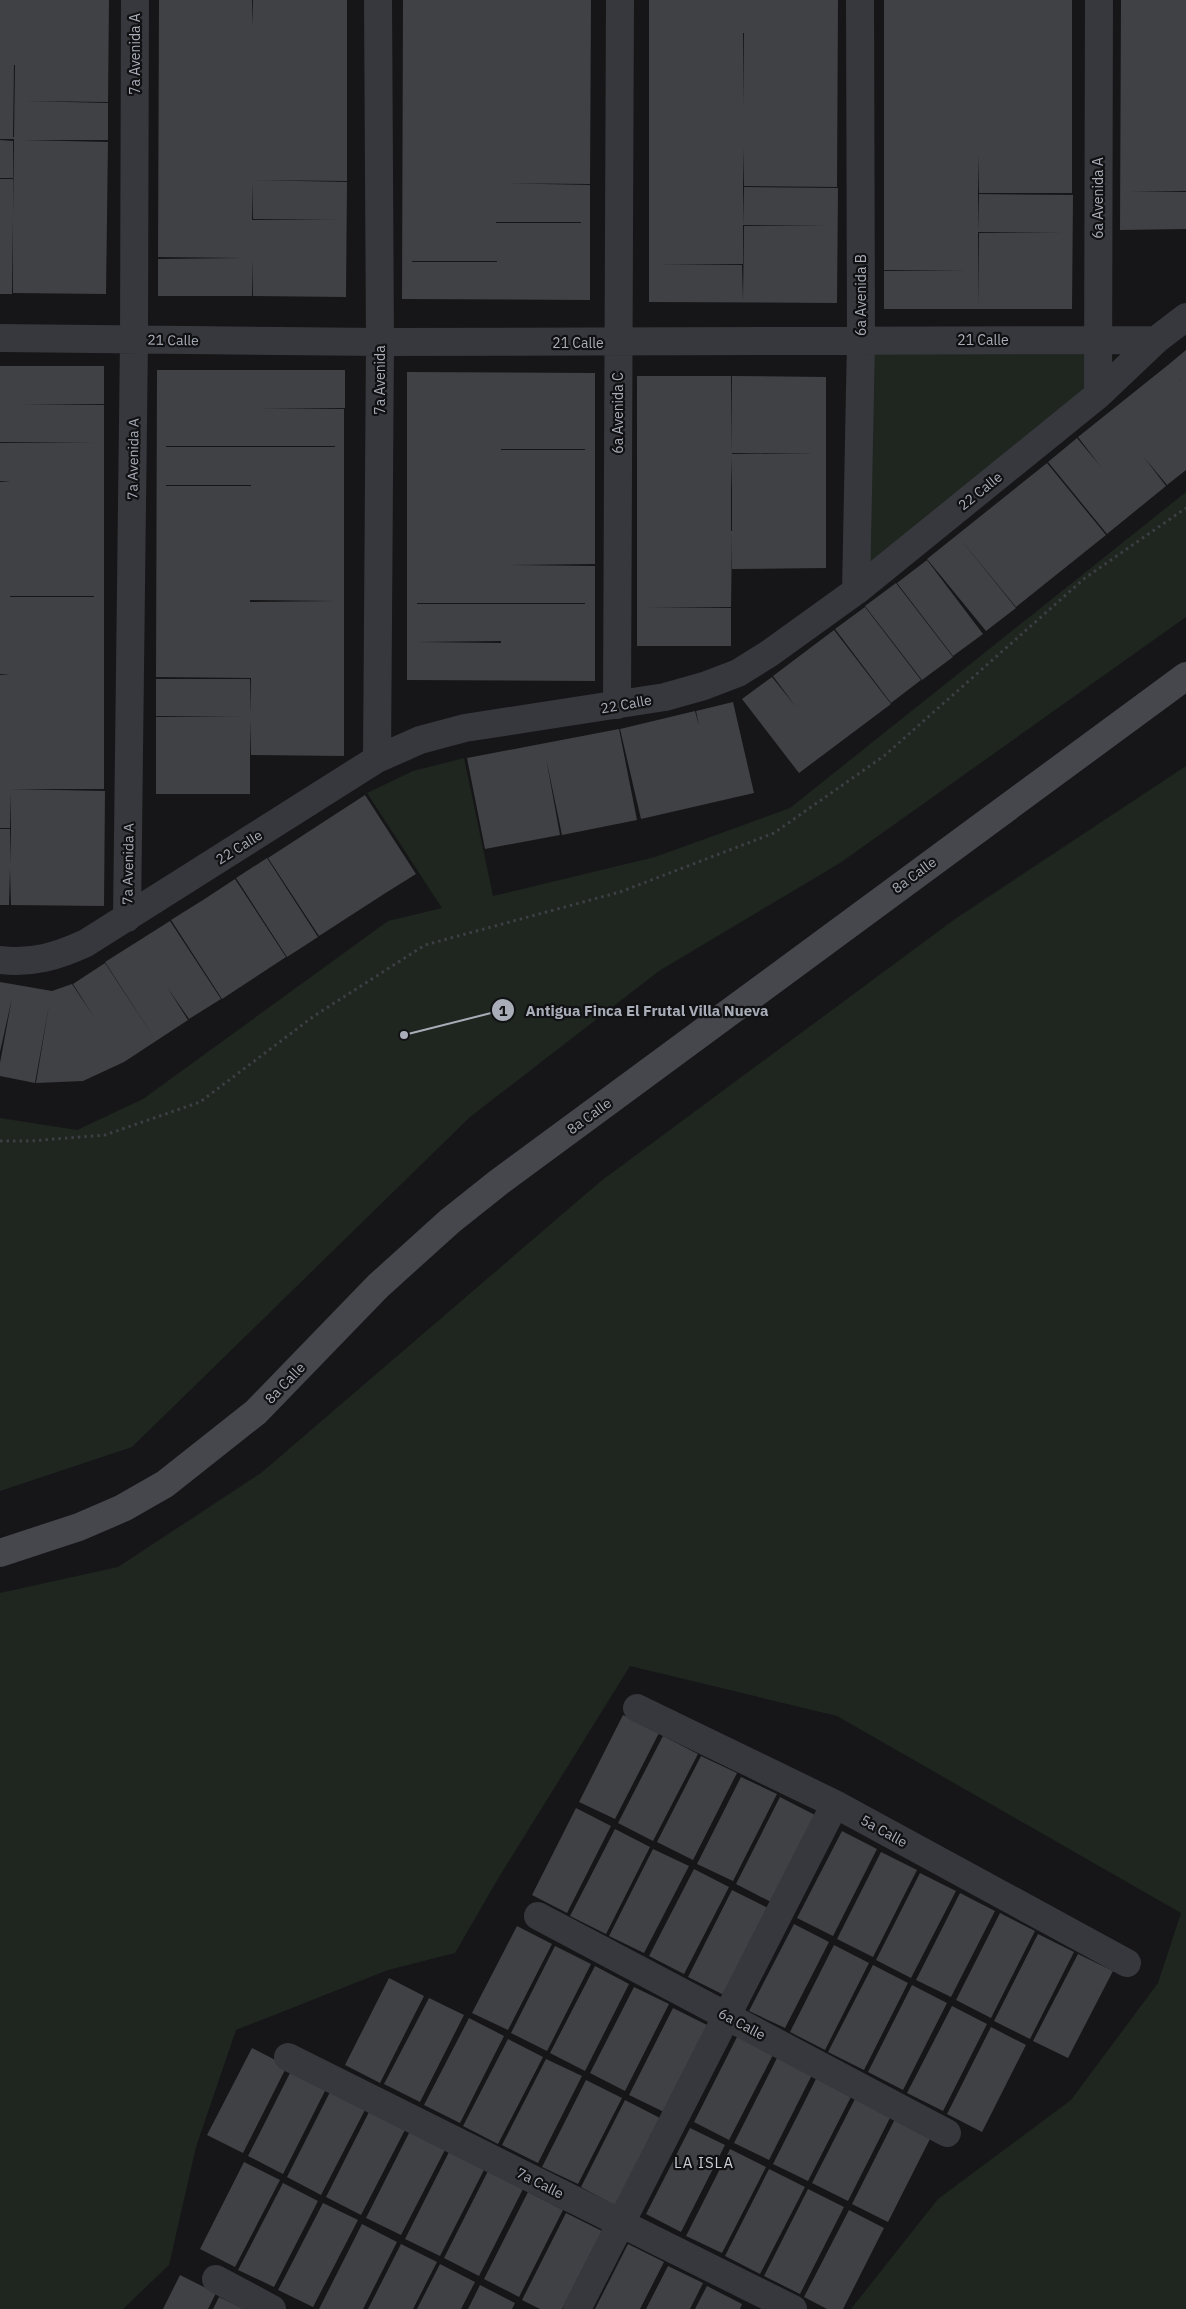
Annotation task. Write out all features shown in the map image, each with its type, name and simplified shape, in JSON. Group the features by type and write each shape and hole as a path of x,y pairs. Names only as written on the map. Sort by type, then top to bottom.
{"main road":[{"name":"8a Calle","path":"0,1553 79,1528 124,1508 165,1484 256,1412 378,1286 450,1221 499,1182 1186,676"}],"street":[{"name":"7a Avenida A","path":"127,918 134,340 135,0"},
{"name":"7a Avenida","path":"377,759 380,342 378,0"},
{"name":"6a Avenida C","path":"617,706 620,0"},
{"name":"6a Avenida B","path":"856,591 861,340 860,0"},
{"name":"6a Avenida A","path":"1098,395 1099,0"},
{"name":"22 Calle","path":"0,960 29,961 50,958 86,943 377,759 420,740 465,728 617,706 704,686 738,673 770,653 856,591 1098,395 1156,340 1186,317"},
{"name":"21 Calle","path":"0,338 618,343 861,340 1156,340"},
{"name":"5a Calle","path":"638,1708 835,1804 1127,1963"},
{"path":"577,2309 835,1804"},
{"name":"6a Calle","path":"538,1916 947,2132"},
{"name":"7a Calle","path":"288,2057 793,2309"},
{"path":"216,2279 272,2309"}],"path":[{"path":"0,1141 105,1136 200,1102 314,1016 425,946 620,892 774,833 884,756 1085,578 1186,508"}],"shaded area":[{"path":"1098,340 1098,395 856,591 861,341"},
{"path":"1186,492 1186,617 840,863 659,971 470,1117 132,1447 0,1491 0,1118 77,1130 143,1099 388,921 442,908 367,793 413,771 464,758 493,896 655,857 790,808"},
{"path":"1186,766 1186,2309 851,2309 938,2199 1071,2100 1158,1983 1181,1913 837,1716 630,1666 499,1877 455,1953 388,1970 236,2030 196,2147 169,2265 123,2309 0,2309 0,1593 118,1567 261,1473 601,1181 955,919"}],"building":[{"path":"0,0 109,0 108,102 25,101 108,103 108,140 24,140 108,142 106,294 13,293 13,219 12,294 0,294 0,179 13,179 13,215 14,139 0,139","holes":["15,65 14,137 13,137"]},
{"path":"159,0 252,0 253,27 253,0 347,0 347,181 252,180 347,182 346,297 253,296 252,260 252,296 158,296 158,259 242,258 158,257","holes":["252,183 253,219 337,220 252,220"]},
{"path":"403,0 591,0 590,184 496,183 590,185 590,300 402,299","holes":["581,222 581,223 496,223","497,261 497,262 412,262"]},
{"path":"649,0 838,0 837,187 744,186 743,148 743,225 744,187 838,188 837,303 649,302","holes":["743,33 744,33 743,107","743,225 829,226 744,226 743,300 742,265 659,264 743,264"]},
{"path":"884,0 1072,0 1072,193 979,193 978,155 978,232 979,194 1073,195 1072,309 884,309 884,271 968,271 884,270","holes":["978,232 1063,233 979,233 978,307"]},
{"path":"1121,0 1186,0 1186,191 1130,192 1186,192 1186,229 1120,230"},
{"path":"0,140 13,141 13,178 0,178"},
{"path":"1186,350 1186,470 1167,485 1143,456 1166,486 1107,534 1048,462 1077,438 1101,467 1078,437"},
{"path":"0,366 104,366 104,404 21,404 104,405 104,789 10,789 105,791 104,906 11,905 10,869 9,905 0,905 0,829 10,829 10,865 11,828 10,792 10,828 0,828 0,675 10,674 0,674 0,482 11,481 0,481 0,443 95,442 0,442","holes":["10,596 94,597 10,597"]},
{"path":"157,370 345,370 345,408 261,408 344,409 344,756 251,755 250,719 250,794 156,794 156,717 240,717 156,716 156,679 250,679 250,715 251,678 156,677","holes":["335,446 335,447 166,447","166,485 251,485 251,486","250,600 334,601 250,602"]},
{"path":"407,372 595,373 595,564 511,565 595,566 595,681 407,680","holes":["585,449 585,450 501,450","417,603 585,603 585,604","501,641 501,643 417,642"]},
{"path":"637,376 731,376 732,454 816,454 732,453 732,376 826,377 826,568 732,569 732,533 731,607 647,607 731,608 731,646 637,646","holes":["732,456 732,531 731,531"]},
{"path":"1047,463 1106,535 1016,607 957,535"},
{"path":"957,535 1016,608 986,631 927,559"},
{"path":"927,560 983,634 953,656 897,583"},
{"path":"896,583 953,657 922,680 865,606"},
{"path":"865,607 921,680 891,703 835,629"},
{"path":"834,630 891,704 799,773 742,699 772,677 796,707 773,676"},
{"path":"733,702 754,793 641,819 620,729 695,711 699,726 696,711"},
{"path":"619,729 637,820 562,835 546,758 560,835 485,849 467,758"},
{"path":"365,795 416,874 319,936 268,858"},
{"path":"267,858 318,937 287,957 236,878"},
{"path":"235,879 286,957 222,999 171,920"},
{"path":"170,921 221,999 189,1019 167,987 188,1020 156,1041 105,962"},
{"path":"105,963 156,1041 124,1062 83,1081 36,1083 49,1005 35,1083 0,1076 0,1063 12,998 0,1052 0,982 52,991 72,984 94,1017 73,984"},
{"path":"623,1715 659,1733 615,1819 579,1802"},
{"path":"663,1736 698,1754 653,1841 618,1823"},
{"path":"701,1756 737,1773 693,1860 657,1842"},
{"path":"741,1777 777,1794 733,1881 697,1864"},
{"path":"780,1797 815,1815 771,1902 736,1884"},
{"path":"576,1808 611,1826 567,1913 532,1895"},
{"path":"615,1829 650,1847 606,1934 570,1916"},
{"path":"842,1831 877,1849 833,1936 797,1918"},
{"path":"653,1849 689,1866 644,1953 609,1936"},
{"path":"881,1852 917,1870 873,1957 837,1939"},
{"path":"694,1869 729,1887 684,1974 649,1956"},
{"path":"920,1873 956,1891 911,1978 876,1960"},
{"path":"732,1890 768,1908 724,1995 688,1977"},
{"path":"960,1893 995,1911 951,1997 916,1980"},
{"path":"1000,1913 1035,1931 991,2018 956,2000"},
{"path":"794,1924 829,1942 785,2028 749,2011"},
{"path":"517,1926 552,1944 508,2030 472,2013"},
{"path":"1038,1934 1074,1952 1030,2039 994,2021"},
{"path":"834,1945 869,1963 825,2050 790,2032"},
{"path":"555,1946 591,1964 547,2051 511,2033"},
{"path":"1078,1954 1113,1971 1068,2058 1033,2041"},
{"path":"873,1965 908,1983 864,2070 828,2052"},
{"path":"595,1966 629,1984 585,2071 550,2053"},
{"path":"389,1978 424,1996 380,2083 345,2065"},
{"path":"912,1985 947,2003 903,2090 868,2072"},
{"path":"634,1987 669,2004 625,2091 590,2073"},
{"path":"429,1998 464,2015 420,2102 384,2084"},
{"path":"952,2006 987,2024 943,2111 907,2093"},
{"path":"673,2008 709,2026 664,2112 629,2095"},
{"path":"469,2018 504,2036 460,2123 424,2105"},
{"path":"991,2027 1026,2045 982,2132 947,2114"},
{"path":"738,2035 774,2053 729,2140 694,2122"},
{"path":"508,2039 543,2057 498,2144 463,2126"},
{"path":"252,2048 287,2066 243,2153 207,2135"},
{"path":"778,2056 813,2073 769,2160 734,2143"},
{"path":"546,2059 582,2076 538,2163 502,2145"},
{"path":"292,2069 327,2087 283,2174 248,2156"},
{"path":"817,2077 852,2095 808,2181 773,2164"},
{"path":"586,2080 622,2098 578,2184 542,2167"},
{"path":"331,2090 366,2108 321,2195 287,2177"},
{"path":"856,2097 892,2114 848,2201 812,2183"},
{"path":"625,2100 660,2118 616,2206 581,2187"},
{"path":"370,2110 406,2128 361,2215 326,2197"},
{"path":"896,2117 932,2135 888,2222 852,2204"},
{"path":"690,2128 725,2145 681,2232 646,2214"},
{"path":"410,2131 446,2148 401,2235 366,2218"},
{"path":"730,2149 766,2167 722,2253 686,2236"},
{"path":"449,2152 484,2170 440,2256 405,2239"},
{"path":"244,2162 280,2180 235,2267 200,2249"},
{"path":"769,2169 805,2187 760,2274 725,2256"},
{"path":"488,2171 523,2189 479,2276 444,2258"},
{"path":"283,2183 318,2201 274,2287 238,2270"},
{"path":"808,2189 844,2207 800,2294 764,2276"},
{"path":"528,2192 563,2210 519,2297 484,2279"},
{"path":"323,2203 358,2220 313,2307 278,2290"},
{"path":"849,2210 884,2228 843,2309 827,2309 804,2297"},
{"path":"566,2213 602,2231 562,2309 540,2309 522,2300"},
{"path":"362,2224 397,2242 363,2309 319,2309"},
{"path":"401,2244 437,2262 413,2309 368,2309"},
{"path":"628,2244 664,2262 640,2309 595,2309"},
{"path":"440,2264 475,2282 461,2309 417,2309"},
{"path":"668,2266 703,2283 690,2309 646,2309"},
{"path":"180,2275 216,2293 208,2309 163,2309"},
{"path":"480,2285 515,2303 512,2309 468,2309"},
{"path":"707,2286 742,2304 740,2309 695,2309"},
{"path":"219,2297 244,2309 213,2309"}],"place":[{"name":"Antigua Finca El Frutal Villa Nueva","path":"404,1035"}],"district":[{"name":"LA ISLA","path":"704,2162"}]}
